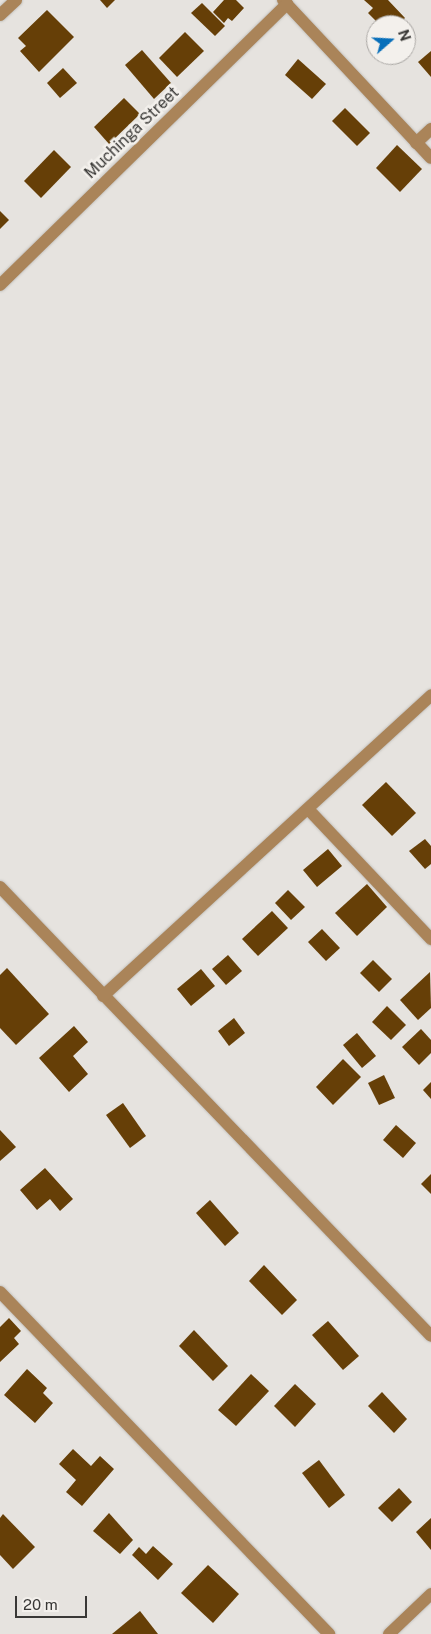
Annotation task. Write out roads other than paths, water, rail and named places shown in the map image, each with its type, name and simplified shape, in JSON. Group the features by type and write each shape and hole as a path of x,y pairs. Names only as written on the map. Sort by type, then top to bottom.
{"street":[{"path":"0,15 16,0"},
{"path":"285,2 431,158"},
{"name":"Muchinga Street","path":"0,285 285,2"},
{"path":"416,143 431,129"},
{"path":"103,996 431,696"},
{"path":"308,809 431,939"},
{"path":"0,887 431,1336"},
{"path":"0,1292 329,1634"},
{"path":"390,1634 431,1594"}]}
